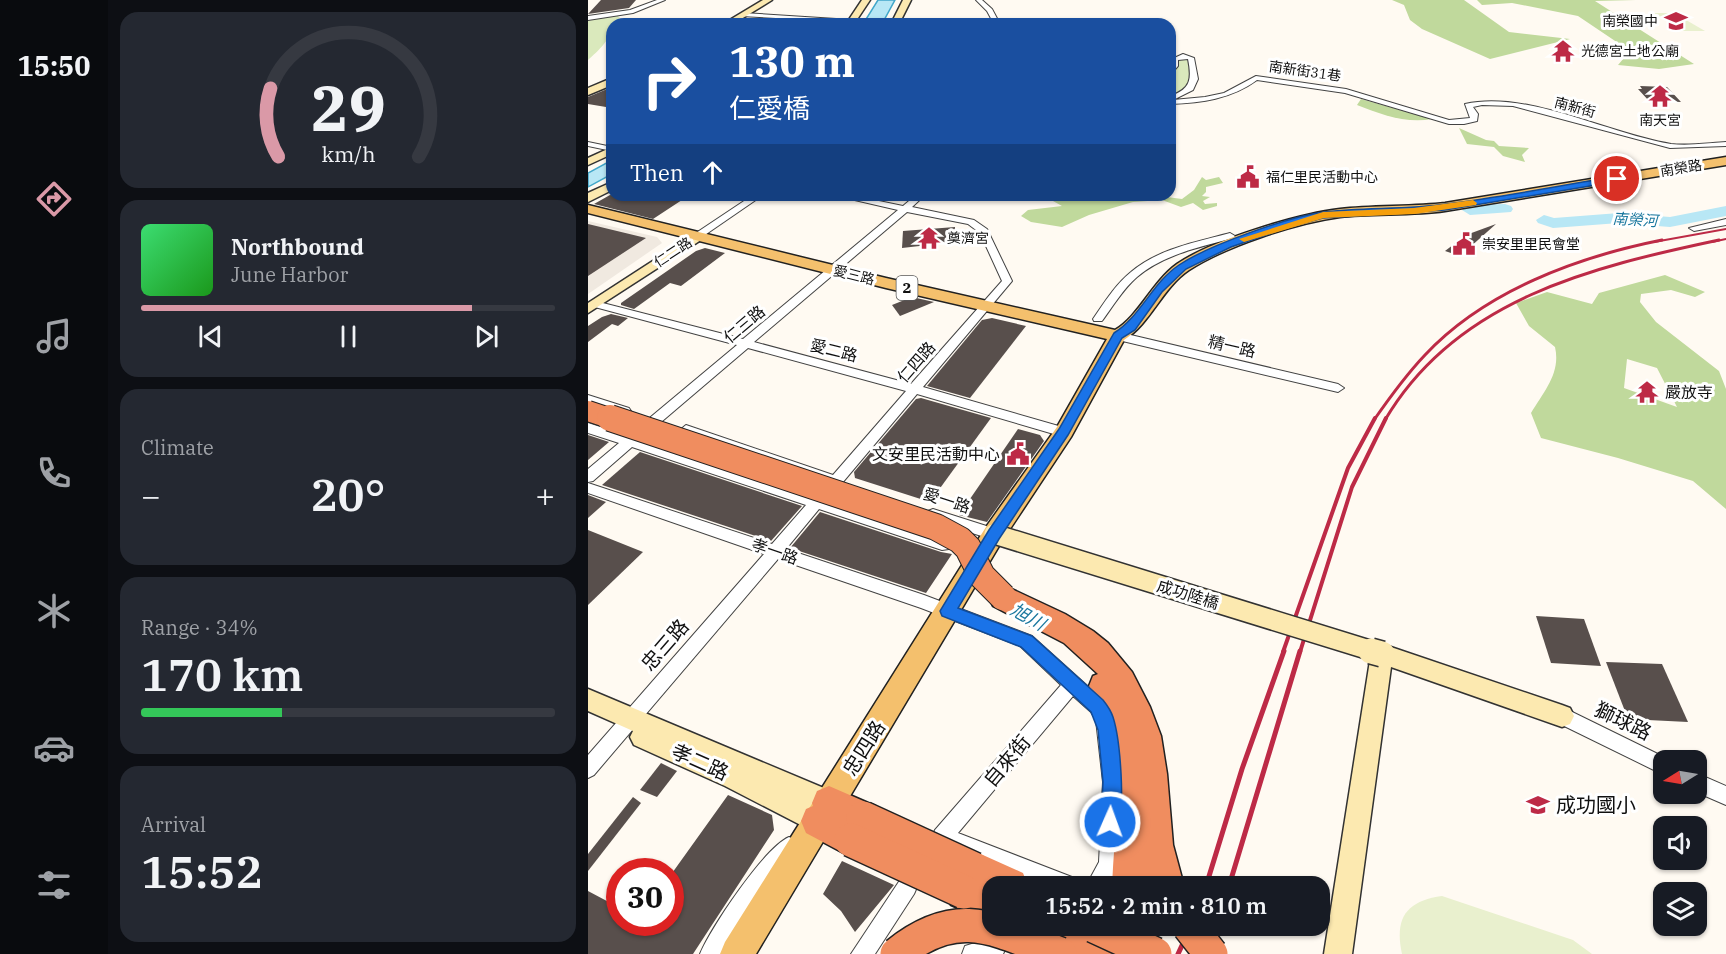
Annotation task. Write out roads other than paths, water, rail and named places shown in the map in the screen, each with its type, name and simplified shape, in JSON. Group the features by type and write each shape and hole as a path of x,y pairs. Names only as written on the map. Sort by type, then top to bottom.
{"highway":[{"path":"588,411 936,527 960,540 968,548 982,576 1003,597 1082,639 1105,660 1138,712 1150,759 1156,846 1164,876"},
{"path":"588,418 932,534 954,546 961,553 979,591 997,608 1075,650 1096,671 1117,708 1130,750 1134,801 1130,876"},
{"path":"819,814 983,876"},
{"path":"857,829 982,900"},
{"path":"897,954 923,935 960,923 977,924 1060,954"},
{"path":"1058,936 1097,954"},
{"path":"1116,936 1156,954"},
{"path":"1118,954 1122,936"},
{"path":"1198,936 1211,954"}],"main road":[{"name":"南榮路","path":"1118,336 1118,324 1132,302 1163,270 1194,250 1288,218 1335,208 1427,204 1726,159"},
{"name":"南榮路","path":"1118,336 1131,327 1158,290 1183,267 1227,245 1283,226 1340,213 1414,211 1445,207 1726,159"},
{"name":"愛三路","path":"588,209 832,270 1118,336"},
{"name":"愛三路","path":"588,214 684,237 696,237"},
{"path":"994,534 1064,432 1118,336"},
{"name":"忠四路","path":"737,954 819,814 953,611 994,534"}],"street":[{"path":"588,18 631,12 662,0"},
{"path":"738,18 768,0"},
{"path":"854,18 866,0"},
{"path":"898,18 907,0"},
{"path":"979,0 990,10 994,18"},
{"path":"743,15 784,18"},
{"name":"南新街31巷","path":"1176,58 1191,58 1196,77 1193,86 1176,97"},
{"name":"南新街31巷","path":"1176,100 1201,100 1220,96 1238,91 1256,78 1346,91 1437,119"},
{"path":"588,92 606,84"},
{"name":"南新街","path":"1437,119 1464,122 1474,119 1474,114 1468,106 1482,103 1513,104 1670,146 1726,144"},
{"path":"588,144 606,148"},
{"path":"588,162 606,152"},
{"path":"588,198 606,188"},
{"name":"仁二路","path":"590,306 750,201"},
{"path":"866,201 904,209"},
{"name":"仁三路","path":"588,477 914,201"},
{"name":"仁四路","path":"816,503 1007,281 984,231 971,222 904,209"},
{"path":"1694,228 1726,222"},
{"name":"南榮路","path":"1098,320 1119,290 1140,269 1178,252 1230,236"},
{"name":"愛二路","path":"590,306 745,344 1064,432"},
{"name":"精一路","path":"1118,336 1338,388"},
{"name":"愛一路","path":"588,399 994,534"},
{"path":"588,428 942,544 970,543 994,534"},
{"name":"孝一路","path":"588,488 953,611"},
{"name":"忠三路","path":"588,769 816,503"},
{"name":"成功陸橋","path":"994,534 1382,654 1562,716"},
{"path":"953,611 1026,641 1097,706 1104,717 1112,782 1109,862 1104,876"},
{"path":"1338,954 1382,654"},
{"name":"自來街","path":"1044,876 942,837 1072,684"},
{"path":"588,700 627,724 819,814"},
{"path":"588,714 627,724"},
{"name":"獅球路","path":"1562,716 1653,761"},
{"path":"1707,787 1726,796"},
{"name":"忠四路","path":"711,954 760,877 819,814"},
{"path":"862,954 907,887"},
{"path":"973,954 995,948"}],"water":[{"path":"878,0 895,0 885,18 867,18"},
{"path":"606,163 606,177 588,187 588,173"}],"waterway":[{"name":"南榮河","path":"1470,210 1505,209"},
{"name":"南榮河","path":"1544,220 1553,223 1619,218 1670,222 1726,211"}],"railway":[{"path":"1654,242 1726,229"},
{"path":"1712,242 1726,239"},
{"path":"1374,420 1398,386 1425,355 1475,312 1504,295 1565,267 1630,247 1662,240"},
{"path":"1385,420 1415,379 1449,345 1488,317 1531,295 1576,277 1623,262 1719,240"},
{"path":"1283,652 1348,468 1375,418"},
{"path":"1300,652 1352,487 1385,420"},
{"path":"1209,876 1242,769 1284,651"},
{"path":"1232,876 1300,651"},
{"path":"1178,954 1186,936"},
{"path":"1203,954 1212,936"}],"place":[{"name":"南榮國中","path":"1676,21"},
{"name":"光德宮土地公廟","path":"1563,51"},
{"name":"南天宮","path":"1660,96"},
{"name":"福仁里民活動中心","path":"1248,177"},
{"name":"奠濟宮","path":"929,238"},
{"name":"崇安里里民會堂","path":"1464,244"},
{"name":"嚴放寺","path":"1647,392"},
{"name":"文安里民活動中心","path":"1018,454"},
{"name":"成功國小","path":"1538,805"}],"water label":[{"name":"旭川","path":"1028,617"}]}
